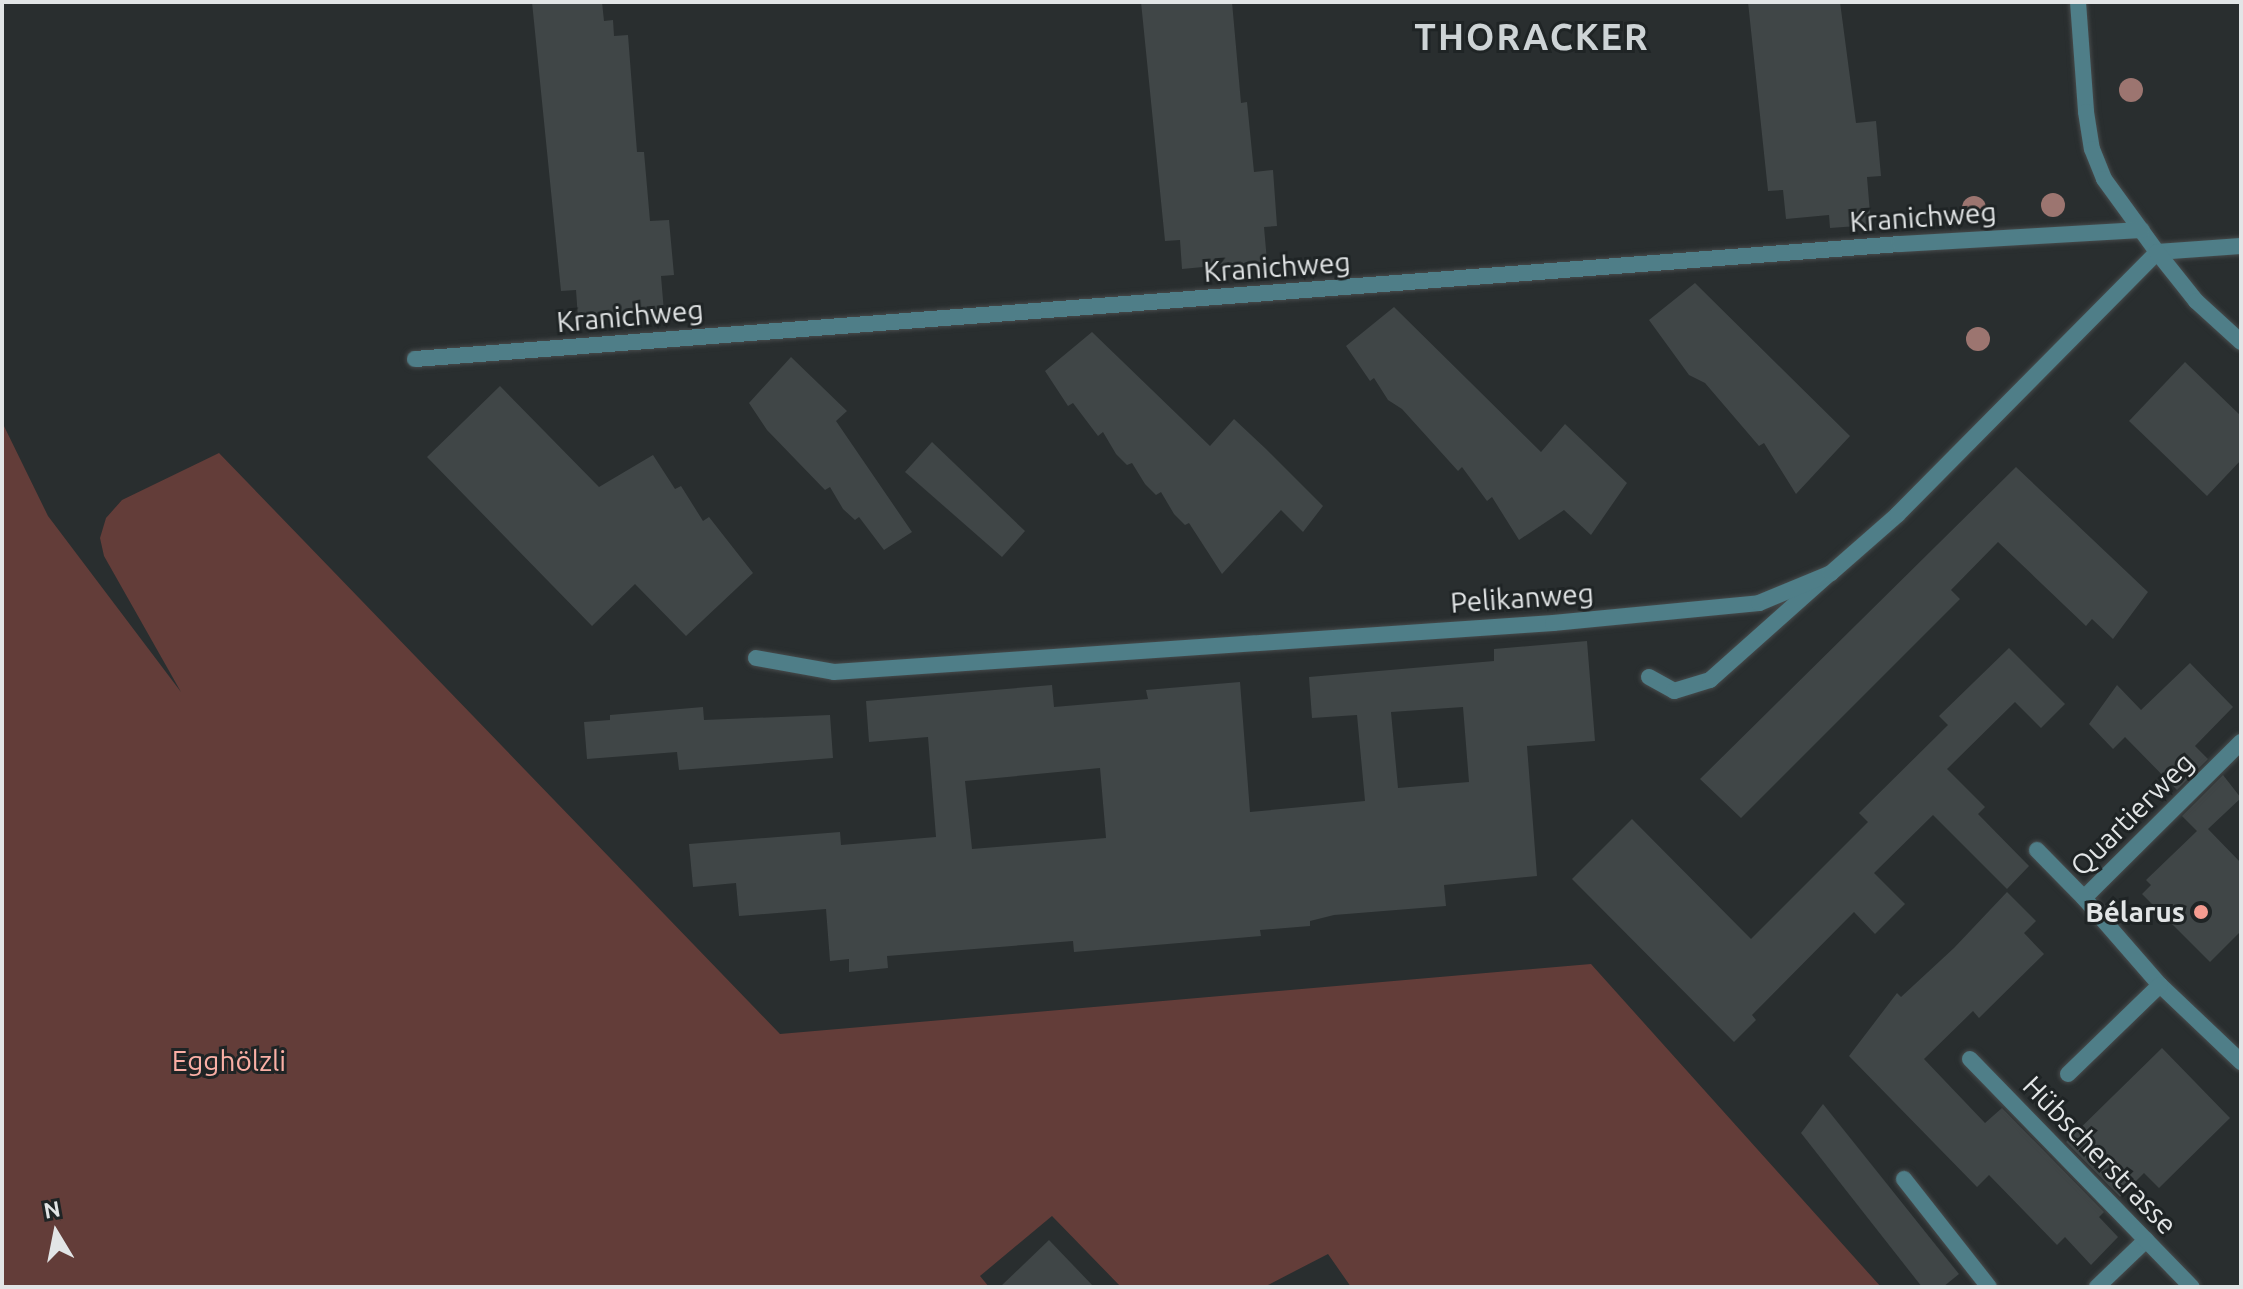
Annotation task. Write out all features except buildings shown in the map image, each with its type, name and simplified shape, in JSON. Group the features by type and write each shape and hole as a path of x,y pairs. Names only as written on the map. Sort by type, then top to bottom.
{"street":[{"path":"2078,2 2092,149 2104,179 2196,301 2241,342"},
{"name":"Kranichweg","path":"415,359 1900,244 2142,230"},
{"path":"2157,252 2241,246"},
{"name":"Pelikanweg","path":"756,658 834,672 1553,623 1759,603 1831,573 1897,515 2157,252"},
{"path":"1649,677 1674,691 1710,680 1831,573"},
{"name":"Quartierweg","path":"2241,742 2084,898 2160,985 2241,1062"},
{"path":"2037,850 2084,898"},
{"path":"2068,1074 2160,985"},
{"name":"Hübscherstrasse","path":"1970,1059 2192,1287"},
{"path":"1904,1179 1989,1287"},
{"path":"2097,1287 2146,1240"}],"green space":[{"name":"Egghölzli","path":"2,422 48,516 181,692 104,556 100,538 106,518 122,500 219,453 780,1034 1591,964 1881,1287 1351,1287 1328,1254 1264,1287 1121,1287 1052,1216 980,1276 989,1287 2,1287"}],"place":[{"name":"Bélarus","path":"2201,912"}],"district":[{"name":"THORACKER","path":"1532,37"}]}
